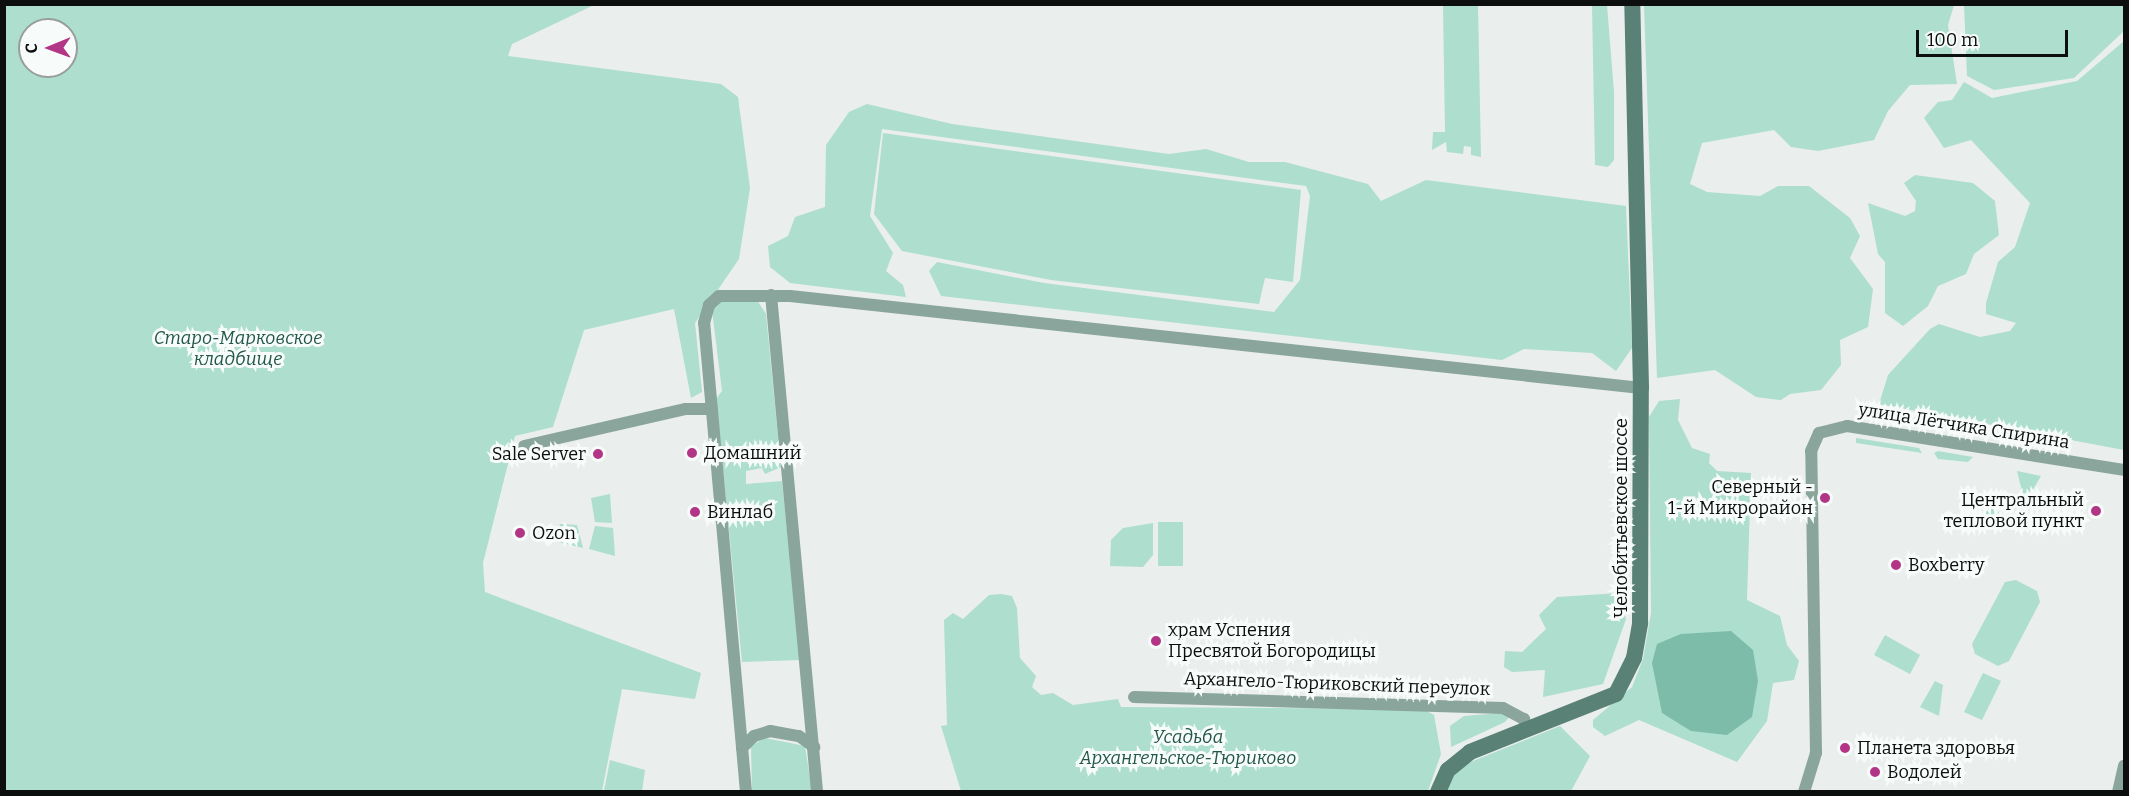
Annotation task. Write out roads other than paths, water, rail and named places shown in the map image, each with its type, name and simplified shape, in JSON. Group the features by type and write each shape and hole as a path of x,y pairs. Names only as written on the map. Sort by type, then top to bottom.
{"street":[{"name":"Челобитьевское шоссе","path":"1438,792 1455,762 1527,730 1605,702 1626,681 1640,623 1641,388 1632,4"},
{"path":"746,792 704,323 709,305 731,292 1641,388"},
{"path":"771,295 817,792"},
{"path":"524,446 674,411 712,409"},
{"name":"улица Лётчика Спирина","path":"1804,792 1816,753 1811,452 1826,429 1847,426 2124,470"},
{"name":"Архангело-Тюриковский переулок","path":"1134,697 1503,708 1524,718 1527,730"},
{"path":"742,748 754,736 770,731 799,736 814,747"},
{"path":"2118,792 2124,765"}],"place":[{"name":"Домашний","path":"692,453"},
{"name":"Sale Server","path":"598,454"},
{"name":"Северный - 1-й Микрорайон","path":"1825,498"},
{"name":"Центральный тепловой пункт","path":"2096,511"},
{"name":"Винлаб","path":"695,512"},
{"name":"Ozon","path":"520,533"},
{"name":"Boxberry","path":"1896,565"},
{"name":"храм Успения Пресвятой Богородицы","path":"1156,641"},
{"name":"Планета здоровья","path":"1845,748"},
{"name":"Водолей","path":"1875,772"}],"park label":[{"name":"Старо-Марковское кладбище","path":"238,349"},
{"name":"Усадьба Архангельское-Тюриково","path":"1188,748"}]}
